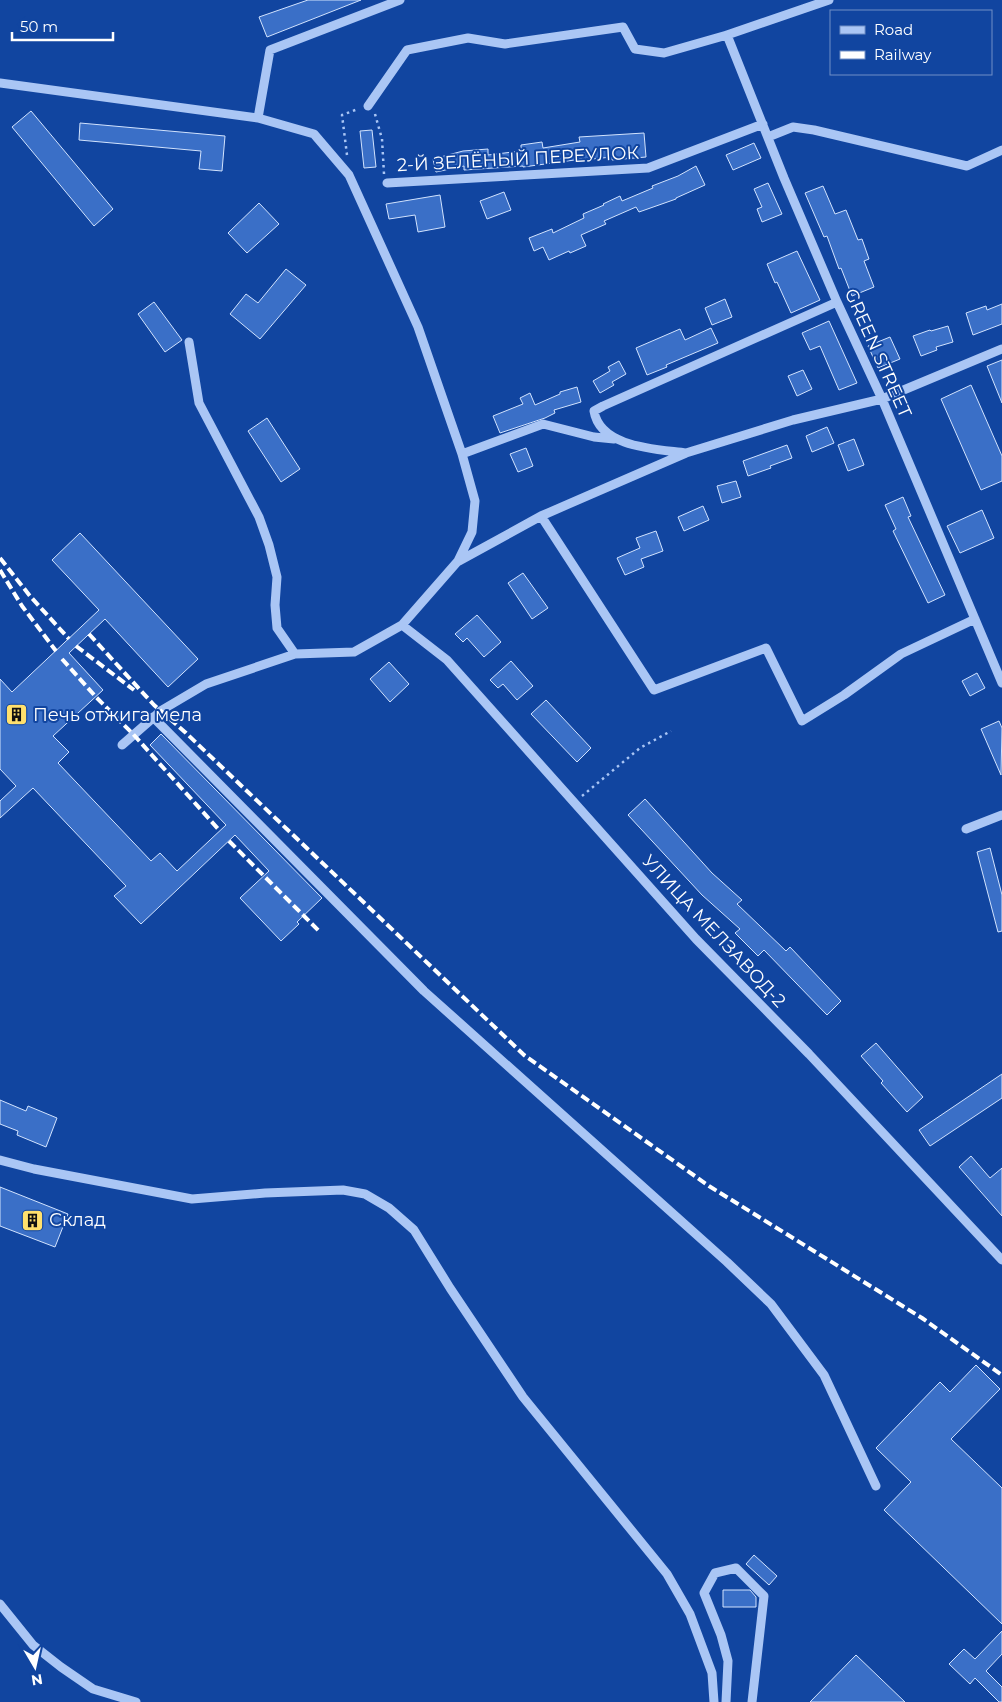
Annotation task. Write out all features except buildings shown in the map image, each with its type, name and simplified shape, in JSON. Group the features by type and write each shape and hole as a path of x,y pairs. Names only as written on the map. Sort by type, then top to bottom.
{"street":[{"path":"258,118 270,50 400,0"},
{"path":"368,106 407,50 468,38 505,44 623,27 634,49 664,53 829,0"},
{"name":"GREEN STREET","path":"727,34 762,124 837,302 882,400 1002,683"},
{"path":"0,83 258,118 314,134 349,174 418,327 462,454 475,501 472,532 458,561 402,625 354,652 295,654 206,684 162,710 122,745"},
{"name":"2-Й ЗЕЛЁНЫЙ ПЕРЕУЛОК","path":"387,183 648,168 762,124"},
{"path":"768,138 793,127 814,130 968,166 1002,150"},
{"path":"686,453 647,448 609,436 596,420 594,411 837,302"},
{"path":"190,342 199,403 259,517 269,545 276,577 275,605 277,628 295,654"},
{"path":"458,561 541,516 686,453 793,420 882,400 1002,349"},
{"path":"462,454 543,424 594,437 619,440"},
{"path":"541,516 654,690 766,648 802,721 844,695 901,654 975,619"},
{"name":"УЛИЦА МЕЛЗАВОД-2","path":"402,625 447,660 696,939 816,1061 1002,1260"},
{"path":"154,717 424,991 727,1262 771,1304 824,1375 876,1486"},
{"path":"966,829 1002,815"},
{"path":"0,1160 34,1169 192,1199 265,1193 343,1190 365,1194 389,1208 414,1230 450,1288 523,1396 667,1574 690,1614 712,1673 714,1702"},
{"path":"726,1702 728,1661 721,1635 704,1593 715,1573 736,1568 764,1596 752,1702"},
{"path":"0,1604 33,1645 61,1666 93,1689 136,1702"}],"path":[{"path":"347,155 342,115 368,106 375,115 382,139 384,177 387,183"},
{"path":"572,802 585,794 608,772 640,748 671,731"}],"railway":[{"path":"0,558 30,596 69,639"},
{"path":"0,570 22,606 56,651"},
{"path":"89,634 154,705 186,733 524,1055 709,1186 922,1318 1002,1375"},
{"path":"76,646 134,690"},
{"path":"62,659 133,734 220,831"},
{"path":"229,841 319,931"}],"place":[{"name":"Печь отжига мела","path":"17,715"},
{"name":"Склад","path":"33,1220"}]}
